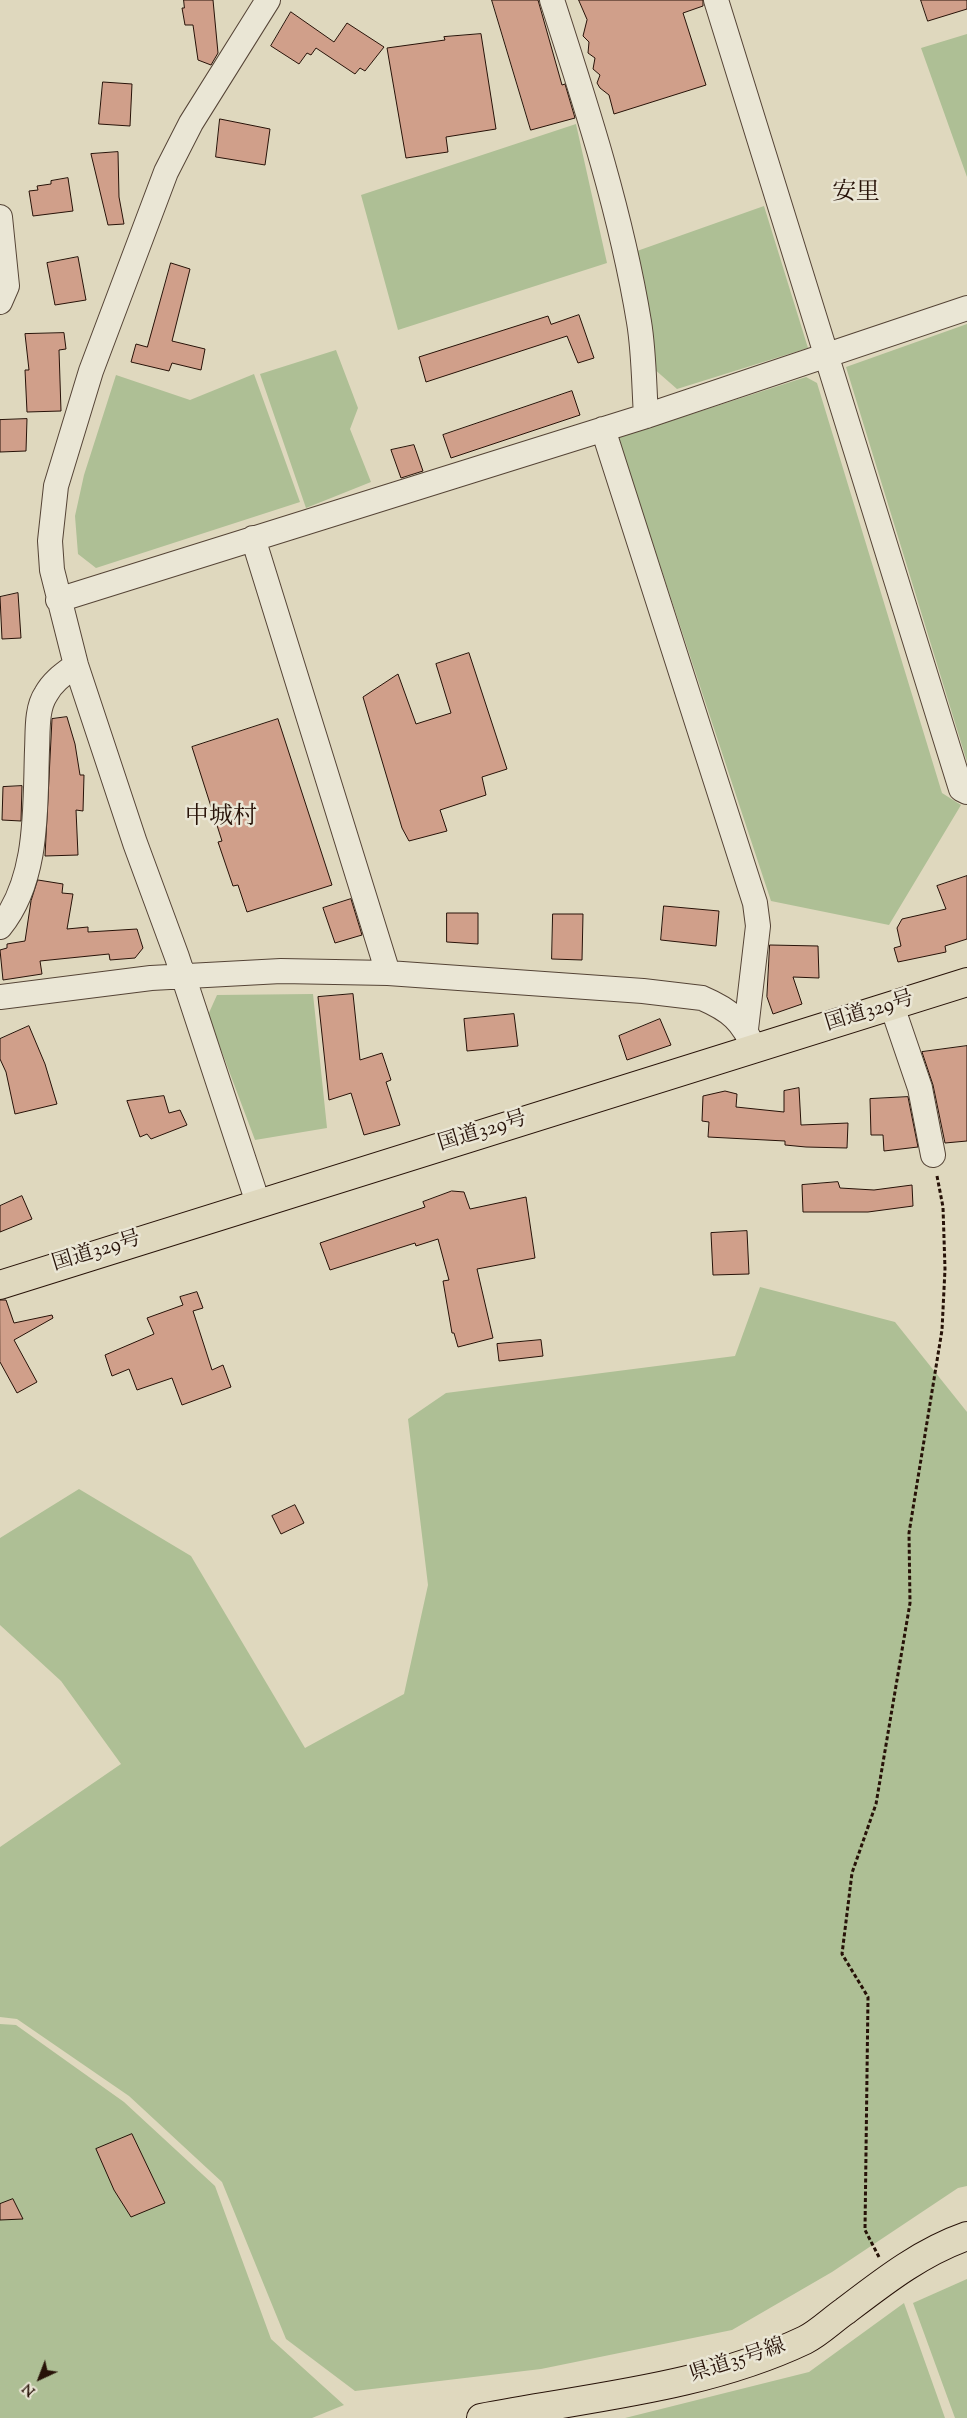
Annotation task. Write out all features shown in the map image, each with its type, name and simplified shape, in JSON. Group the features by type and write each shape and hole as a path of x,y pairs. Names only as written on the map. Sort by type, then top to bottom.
{"main road":[{"name":"国道329号","path":"0,1285 258,1203 750,1039 892,1006 967,982"},
{"name":"県道35号線","path":"481,2418 651,2389 757,2360 807,2339 889,2277 946,2243 967,2236"}],"street":[{"path":"258,1203 76,665 58,600 52,570 50,541 56,486 91,371 166,172 191,123 268,0"},
{"path":"552,0 596,142 627,257 640,324 646,416"},
{"path":"716,0 828,355 961,789 967,792"},
{"path":"0,217 7,286 0,302"},
{"path":"58,600 646,416 967,308"},
{"path":"603,429 755,903 758,926 750,1039"},
{"path":"253,538 388,973"},
{"path":"0,927 8,917 28,871 35,802 39,716 45,695 56,680 76,665"},
{"path":"0,997 151,978 281,971 388,973 643,991 702,998 721,1006 750,1039"},
{"path":"892,1006 920,1088 933,1155"}],"path":[{"path":"889,2277 865,2230 868,1997 842,1954 852,1873 876,1804 910,1603 910,1533 942,1330 946,1269 943,1207 933,1155"}],"green space":[{"path":"967,34 967,177 921,48"},
{"path":"576,124 607,263 398,330 361,195"},
{"path":"764,206 808,348 677,389 653,368 650,323 637,251"},
{"path":"967,324 967,762 846,367"},
{"path":"336,350 358,408 350,429 371,482 306,508 260,374"},
{"path":"254,374 300,502 96,568 78,554 75,516 84,475 116,375 190,400"},
{"path":"806,377 817,383 942,793 961,805 889,925 771,901 618,438"},
{"path":"313,994 327,1128 255,1140 208,1015 217,995"},
{"path":"760,1287 895,1322 967,1412 967,2186 958,2188 832,2272 732,2330 541,2369 355,2391 286,2339 222,2182 129,2096 17,2019 0,2017 0,1847 121,1764 61,1681 0,1625 0,1538 79,1489 191,1556 305,1748 404,1694 428,1585 408,1419 446,1393 735,1356"},
{"path":"0,2024 16,2025 124,2102 215,2186 271,2339 344,2405 312,2418 0,2418"},
{"path":"967,2279 967,2418 955,2418 913,2303"},
{"path":"904,2303 945,2418 625,2418 809,2372"}],"building":[{"path":"184,0 213,0 218,53 211,65 198,60 193,25 185,25 182,8 184,8"},
{"path":"492,0 538,0 562,85 565,84 575,118 531,130"},
{"path":"579,0 703,0 703,6 683,13 706,85 614,114 609,95 597,83 600,75 593,69 595,58 588,53 589,42 583,36 587,20"},
{"path":"921,0 967,0 967,9 928,21"},
{"path":"291,12 334,42 347,23 384,47 365,71 360,68 355,74 316,48 311,55 307,53 299,64 271,46"},
{"path":"481,34 496,129 446,137 448,152 406,158 387,48 445,40 444,37"},
{"path":"103,82 132,84 130,126 99,124"},
{"path":"220,119 270,129 265,165 216,157"},
{"path":"118,152 119,197 124,224 108,225 91,154"},
{"path":"68,178 73,211 33,216 29,191 38,190 37,186 51,184 51,181"},
{"path":"78,257 86,300 55,305 47,263"},
{"path":"171,263 190,269 172,341 205,349 201,370 172,363 169,371 131,362 136,344 147,347"},
{"path":"579,315 594,358 578,363 567,336 426,382 419,357 548,316 551,324"},
{"path":"64,333 66,349 59,350 61,411 27,412 25,370 29,370 25,334"},
{"path":"572,391 580,415 451,458 443,435"},
{"path":"27,419 26,451 0,452 0,420"},
{"path":"414,445 423,471 401,478 391,450"},
{"path":"18,593 21,638 2,639 0,597"},
{"path":"469,653 507,769 482,777 486,795 440,810 447,831 409,841 402,828 363,697 398,674 416,724 451,713 436,664"},
{"path":"67,717 75,744 80,775 84,775 83,811 76,810 78,855 45,856 52,719"},
{"path":"278,719 332,885 247,912 238,885 233,886 218,842 222,841 192,747"},
{"path":"22,786 21,821 2,820 3,787"},
{"path":"967,876 967,939 945,946 946,952 898,962 894,948 901,946 897,928 902,919 946,909 937,886"},
{"path":"38,880 63,884 62,893 73,894 67,929 88,927 88,932 137,929 143,948 135,958 110,960 109,954 40,961 42,974 3,980 0,950 7,948 7,944 25,941 31,901"},
{"path":"351,899 362,935 335,943 323,908"},
{"path":"664,906 719,911 716,946 661,940"},
{"path":"447,913 478,913 478,944 447,942"},
{"path":"553,914 583,914 582,960 552,959"},
{"path":"770,945 818,946 819,978 793,977 802,1004 773,1014 767,997"},
{"path":"353,994 360,1060 382,1053 391,1080 386,1082 400,1125 364,1135 351,1093 329,1100 318,997"},
{"path":"514,1014 518,1046 467,1051 464,1019"},
{"path":"660,1019 671,1045 627,1060 619,1036"},
{"path":"29,1026 45,1064 57,1104 15,1114 6,1072 0,1059 0,1039"},
{"path":"967,1046 967,1141 945,1143 933,1085 922,1052"},
{"path":"799,1088 801,1125 848,1123 847,1148 806,1147 785,1145 785,1141 708,1137 709,1122 702,1121 703,1096 725,1091 737,1094 736,1107 784,1112 784,1091"},
{"path":"164,1096 169,1113 180,1110 187,1125 151,1139 147,1134 140,1137 127,1101"},
{"path":"908,1097 918,1147 884,1151 883,1135 871,1135 870,1099"},
{"path":"838,1182 840,1188 874,1190 912,1185 913,1206 868,1212 803,1212 802,1185"},
{"path":"452,1191 464,1192 470,1209 526,1197 535,1258 477,1269 493,1338 458,1347 454,1333 452,1333 443,1281 449,1280 438,1239 416,1246 415,1243 330,1270 320,1243 425,1207 423,1202"},
{"path":"22,1196 32,1219 0,1232 0,1206"},
{"path":"747,1231 749,1274 713,1275 711,1233"},
{"path":"197,1292 203,1308 193,1311 212,1370 223,1365 231,1387 182,1405 172,1378 137,1390 129,1369 112,1376 105,1355 154,1334 147,1318 183,1305 180,1297"},
{"path":"0,1300 6,1300 14,1323 52,1315 53,1318 14,1340 37,1382 17,1393 0,1362"},
{"path":"541,1340 543,1356 499,1361 497,1344"},
{"path":"295,1505 304,1523 281,1534 272,1516"},
{"path":"132,2134 165,2203 131,2217 114,2190 96,2149"},
{"path":"13,2199 23,2219 0,2220 0,2204"}],"district":[{"name":"安里","path":"856,195"},
{"name":"中城村","path":"221,819"}]}
